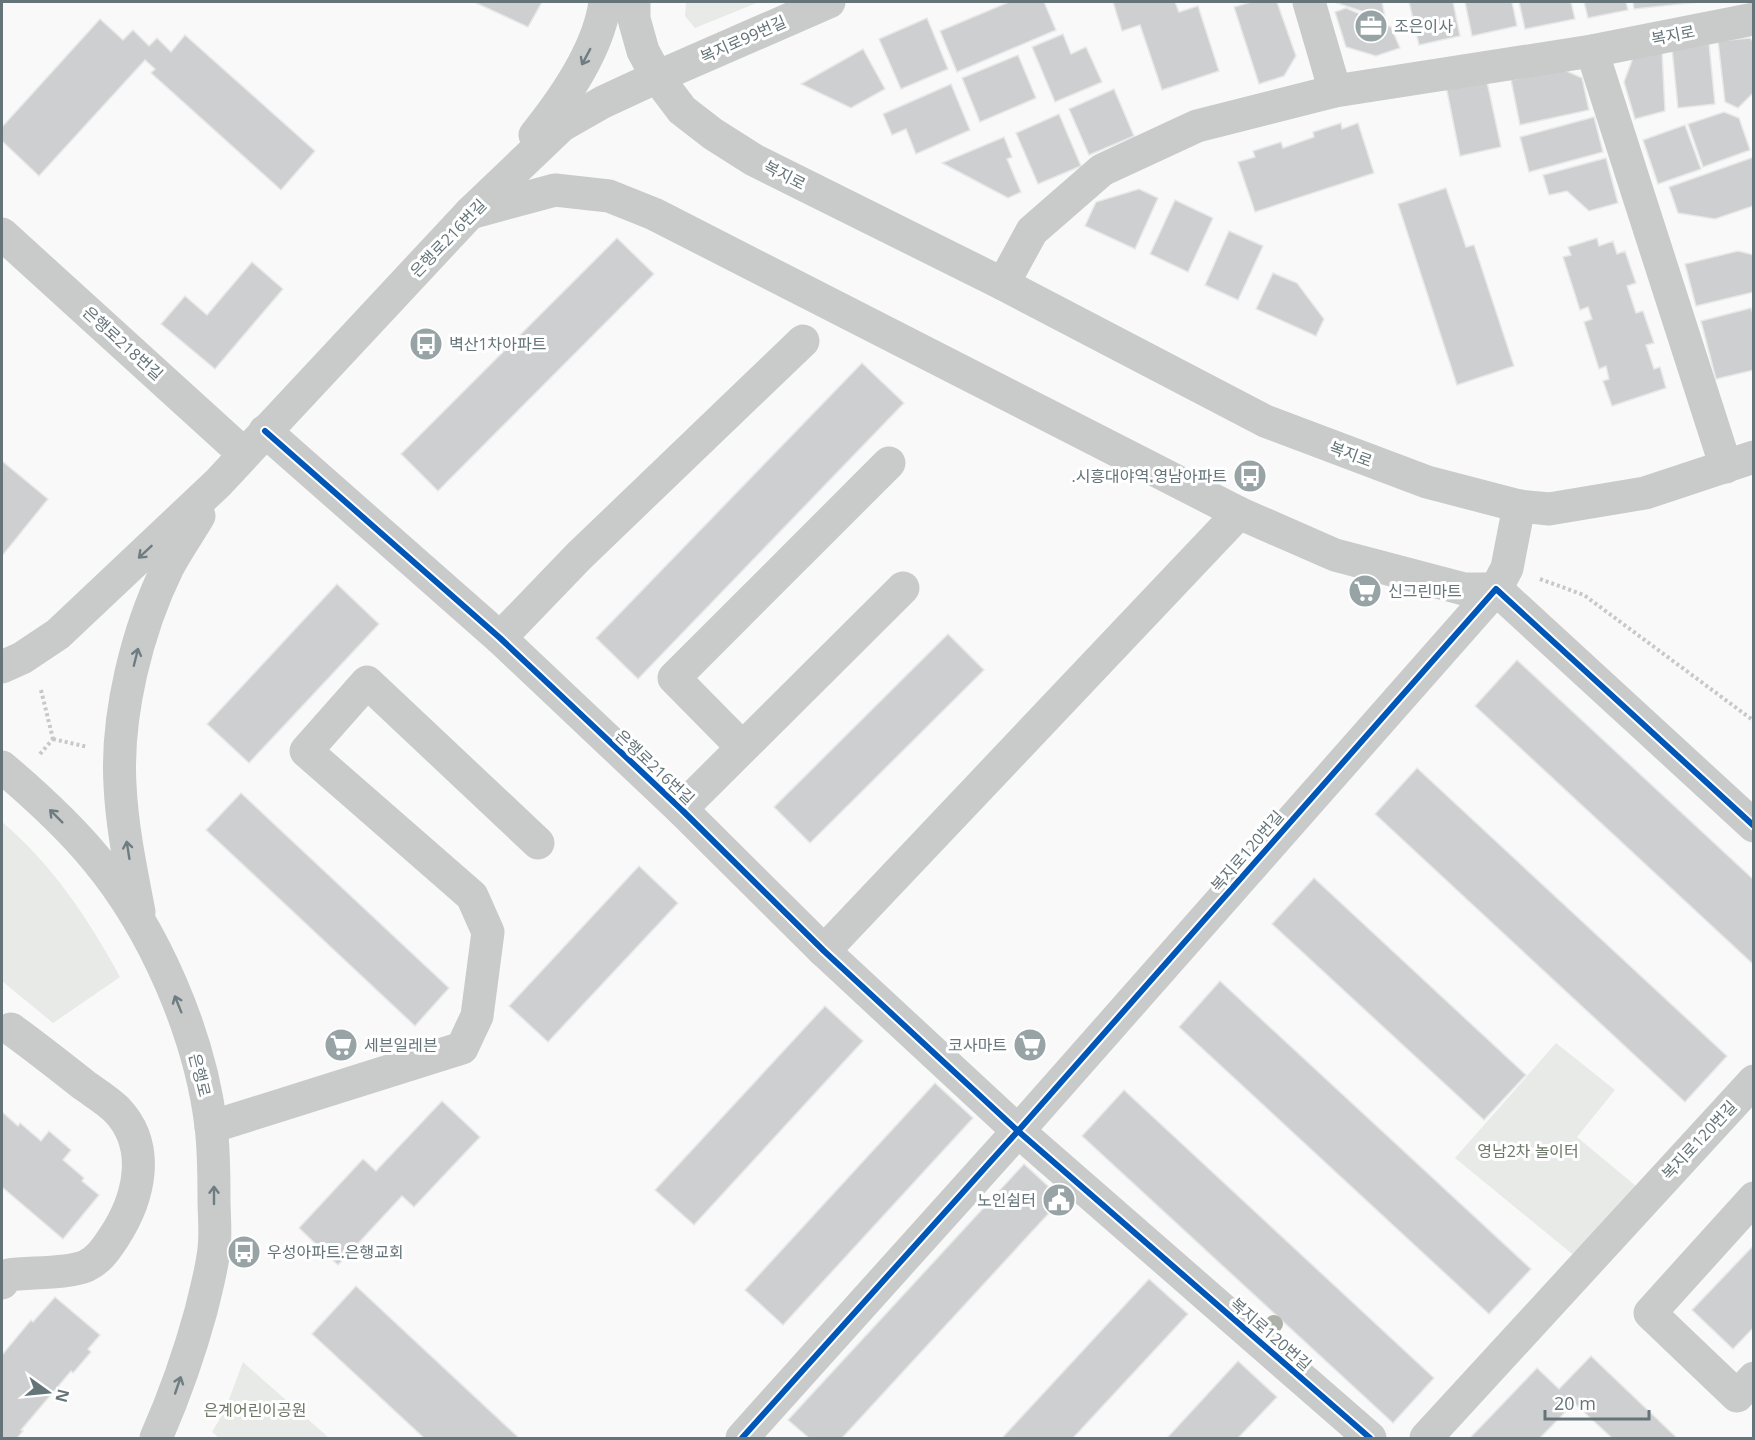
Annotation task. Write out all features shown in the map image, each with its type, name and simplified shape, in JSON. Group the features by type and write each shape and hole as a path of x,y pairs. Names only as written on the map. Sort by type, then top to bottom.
{"street":[{"path":"470,213 548,119 576,76 589,53 605,2"},
{"name":"복지로","path":"634,2 634,18 643,51 657,77 682,110 713,134 745,154 1003,284 1265,422 1427,482 1519,506 1549,508 1645,493 1739,462 1592,51"},
{"name":"복지로99번길","path":"657,77 829,2"},
{"path":"1309,2 1335,91"},
{"name":"복지로","path":"1003,284 1032,231 1102,170 1197,126 1335,91 1592,51 1754,19"},
{"name":"은행로216번길","path":"218,483 470,213 561,126 603,102 657,77"},
{"path":"470,213 555,190 609,196 654,214 1239,513 1335,555 1464,589 1496,589 1754,826"},
{"name":"은행로218번길","path":"2,234 255,442"},
{"path":"500,638 579,556 803,341"},
{"name":"은행로216번길","path":"255,442 500,638 681,809 825,951 1018,1131"},
{"path":"742,747 674,678 889,464"},
{"path":"2,667 22,658 58,634 218,483"},
{"path":"143,928 128,854 121,794 119,758 121,727 136,655 148,615 168,567 218,483"},
{"name":"복지로120번길","path":"748,1431 1018,1131 1496,589 1507,568 1519,506"},
{"path":"825,951 1239,513"},
{"path":"681,809 903,588"},
{"path":"211,1127 462,1048 477,1016 488,932 472,896 306,752 367,682 538,843"},
{"name":"은행로","path":"2,767 47,807 96,860 143,928 179,1006 205,1092 211,1127 213,1161 214,1248 208,1284 187,1357 176,1391 156,1438"},
{"path":"4,1276 73,1270 98,1258 125,1221 131,1208 137,1187 139,1161 134,1135 117,1110 11,1029"},
{"name":"복지로120번길","path":"1426,1438 1754,1081"},
{"name":"복지로120번길","path":"1018,1131 1370,1438"},
{"path":"1754,1198 1650,1313 1737,1396 1754,1378"}],"path":[{"path":"1540,579 1584,595 1754,721"},
{"path":"41,690 53,739"},
{"path":"53,739 90,747"},
{"path":"37,758 53,739"}],"green space":[{"path":"686,2 759,2 695,28 685,16"},
{"path":"2,822 53,874 96,935 120,977 53,1023 2,981"},
{"name":"영남2차 놀이터","path":"1556,1043 1615,1090 1577,1137 1636,1186 1577,1258 1455,1158"},
{"name":"은계어린이공원","path":"243,1362 329,1438 219,1438 212,1432 225,1410"}],"building":[{"path":"474,2 542,2 528,27"},
{"path":"1009,2 1044,2 1056,30 957,72 940,31"},
{"path":"1113,2 1175,2 1179,12 1198,6 1219,71 1162,90 1140,25 1122,31"},
{"path":"1251,2 1277,2 1296,56 1284,76 1259,84 1234,7"},
{"path":"1334,2 1382,2 1385,17 1382,18"},
{"path":"1409,2 1453,2 1460,36 1419,45"},
{"path":"1465,2 1512,2 1517,26 1472,36"},
{"path":"1519,2 1571,2 1575,19 1525,29"},
{"path":"1584,2 1626,2 1628,10 1588,18"},
{"path":"1633,2 1700,2 1634,9"},
{"path":"1346,8 1391,27 1400,48 1376,56 1346,47 1335,12"},
{"path":"927,18 948,69 901,89 879,39"},
{"path":"100,19 123,40 133,30 149,46 157,38 171,52 185,35 315,151 281,190 151,73 155,69 145,60 39,176 2,141 2,127"},
{"path":"1063,34 1071,54 1086,47 1102,82 1055,102 1032,47"},
{"path":"1750,38 1754,42 1754,92 1738,108 1725,102 1718,41"},
{"path":"1709,44 1715,104 1678,108 1672,49"},
{"path":"863,49 885,89 851,108 801,84"},
{"path":"1662,51 1665,111 1635,119 1624,82 1634,55"},
{"path":"1018,55 1036,98 980,122 962,78"},
{"path":"1562,69 1582,78 1589,110 1520,125 1511,80"},
{"path":"1486,77 1501,147 1460,156 1446,86"},
{"path":"951,84 970,130 916,154 906,129 892,135 883,114"},
{"path":"1114,89 1134,136 1089,155 1069,109"},
{"path":"1724,112 1739,118 1750,150 1703,167 1688,124"},
{"path":"1059,114 1081,166 1038,184 1016,133"},
{"path":"1594,117 1603,152 1529,172 1520,137"},
{"path":"1341,123 1342,129 1358,123 1374,173 1255,212 1238,162 1255,157 1253,151 1281,142 1283,148 1314,137 1313,132"},
{"path":"1685,125 1701,169 1658,184 1643,140"},
{"path":"1004,137 1012,157 1007,159 1021,192 1008,198 942,163"},
{"path":"1754,157 1753,206 1715,219 1678,213 1669,187"},
{"path":"1606,158 1618,203 1589,211 1567,191 1549,195 1543,175"},
{"path":"1446,188 1466,247 1474,245 1514,366 1457,385 1398,204"},
{"path":"1139,189 1158,198 1135,249 1085,226 1096,202"},
{"path":"1175,200 1213,218 1188,272 1150,254"},
{"path":"1229,231 1263,246 1238,300 1205,285"},
{"path":"617,238 654,274 438,491 401,454"},
{"path":"1597,238 1599,246 1613,241 1617,254 1625,251 1636,283 1627,286 1636,313 1643,311 1654,343 1646,345 1654,369 1660,367 1666,388 1612,406 1603,381 1609,379 1606,366 1599,369 1584,322 1592,319 1588,307 1580,310 1563,257 1571,255 1568,247"},
{"path":"1738,251 1754,255 1754,292 1696,306 1685,264"},
{"path":"252,262 283,289 215,369 161,324 185,296 207,315"},
{"path":"1273,273 1297,283 1324,319 1316,336 1256,309"},
{"path":"1751,308 1754,316 1754,370 1716,379 1701,321"},
{"path":"862,363 904,403 638,679 596,638"},
{"path":"2,461 48,499 2,556"},
{"path":"337,584 379,624 249,763 207,724"},
{"path":"948,634 984,670 810,843 774,807"},
{"path":"1517,660 1754,880 1754,965 1475,706"},
{"path":"1417,768 1727,1056 1685,1102 1375,814"},
{"path":"241,793 449,988 415,1026 206,830"},
{"path":"639,866 678,903 548,1042 509,1006"},
{"path":"1314,878 1526,1075 1484,1120 1272,924"},
{"path":"1220,981 1531,1269 1489,1314 1179,1027"},
{"path":"825,1006 863,1041 694,1225 655,1190"},
{"path":"935,1083 973,1118 783,1325 745,1290"},
{"path":"1124,1090 1434,1378 1393,1423 1082,1136"},
{"path":"442,1101 480,1137 414,1207 402,1196 338,1265 299,1228 363,1159 376,1171"},
{"path":"2,1112 18,1126 20,1123 41,1141 49,1131 71,1150 63,1160 84,1178 82,1181 99,1195 63,1239 2,1187"},
{"path":"1024,1164 1062,1199 842,1438 809,1438 788,1420"},
{"path":"1754,1245 1754,1327 1733,1349 1692,1310"},
{"path":"1149,1279 1188,1314 1073,1438 1002,1438"},
{"path":"356,1286 519,1438 424,1438 312,1334"},
{"path":"55,1297 100,1335 88,1349 91,1352 73,1373 71,1371 21,1430 23,1431 17,1438 2,1438 2,1355 31,1320 33,1322"},
{"path":"1591,1356 1677,1438 1612,1438 1574,1403 1540,1438 1470,1438 1537,1368 1559,1389"},
{"path":"1238,1361 1277,1397 1238,1438 1167,1438"}],"cycle path":[{"path":"265,431 500,638 681,809 824,951 1018,1131 1370,1438"},
{"path":"742,1438 1018,1131 1496,589 1754,826"}],"place":[{"name":"조은이사","path":"1371,26"},
{"name":"벽산1차아파트","path":"426,344"},
{"name":".시흥대야역.영남아파트","path":"1250,476"},
{"name":"신그린마트","path":"1365,591"},
{"name":"세븐일레븐","path":"341,1045"},
{"name":"코사마트","path":"1030,1045"},
{"name":"노인쉼터","path":"1059,1200"},
{"name":"우성아파트.은행교회","path":"244,1252"}]}
